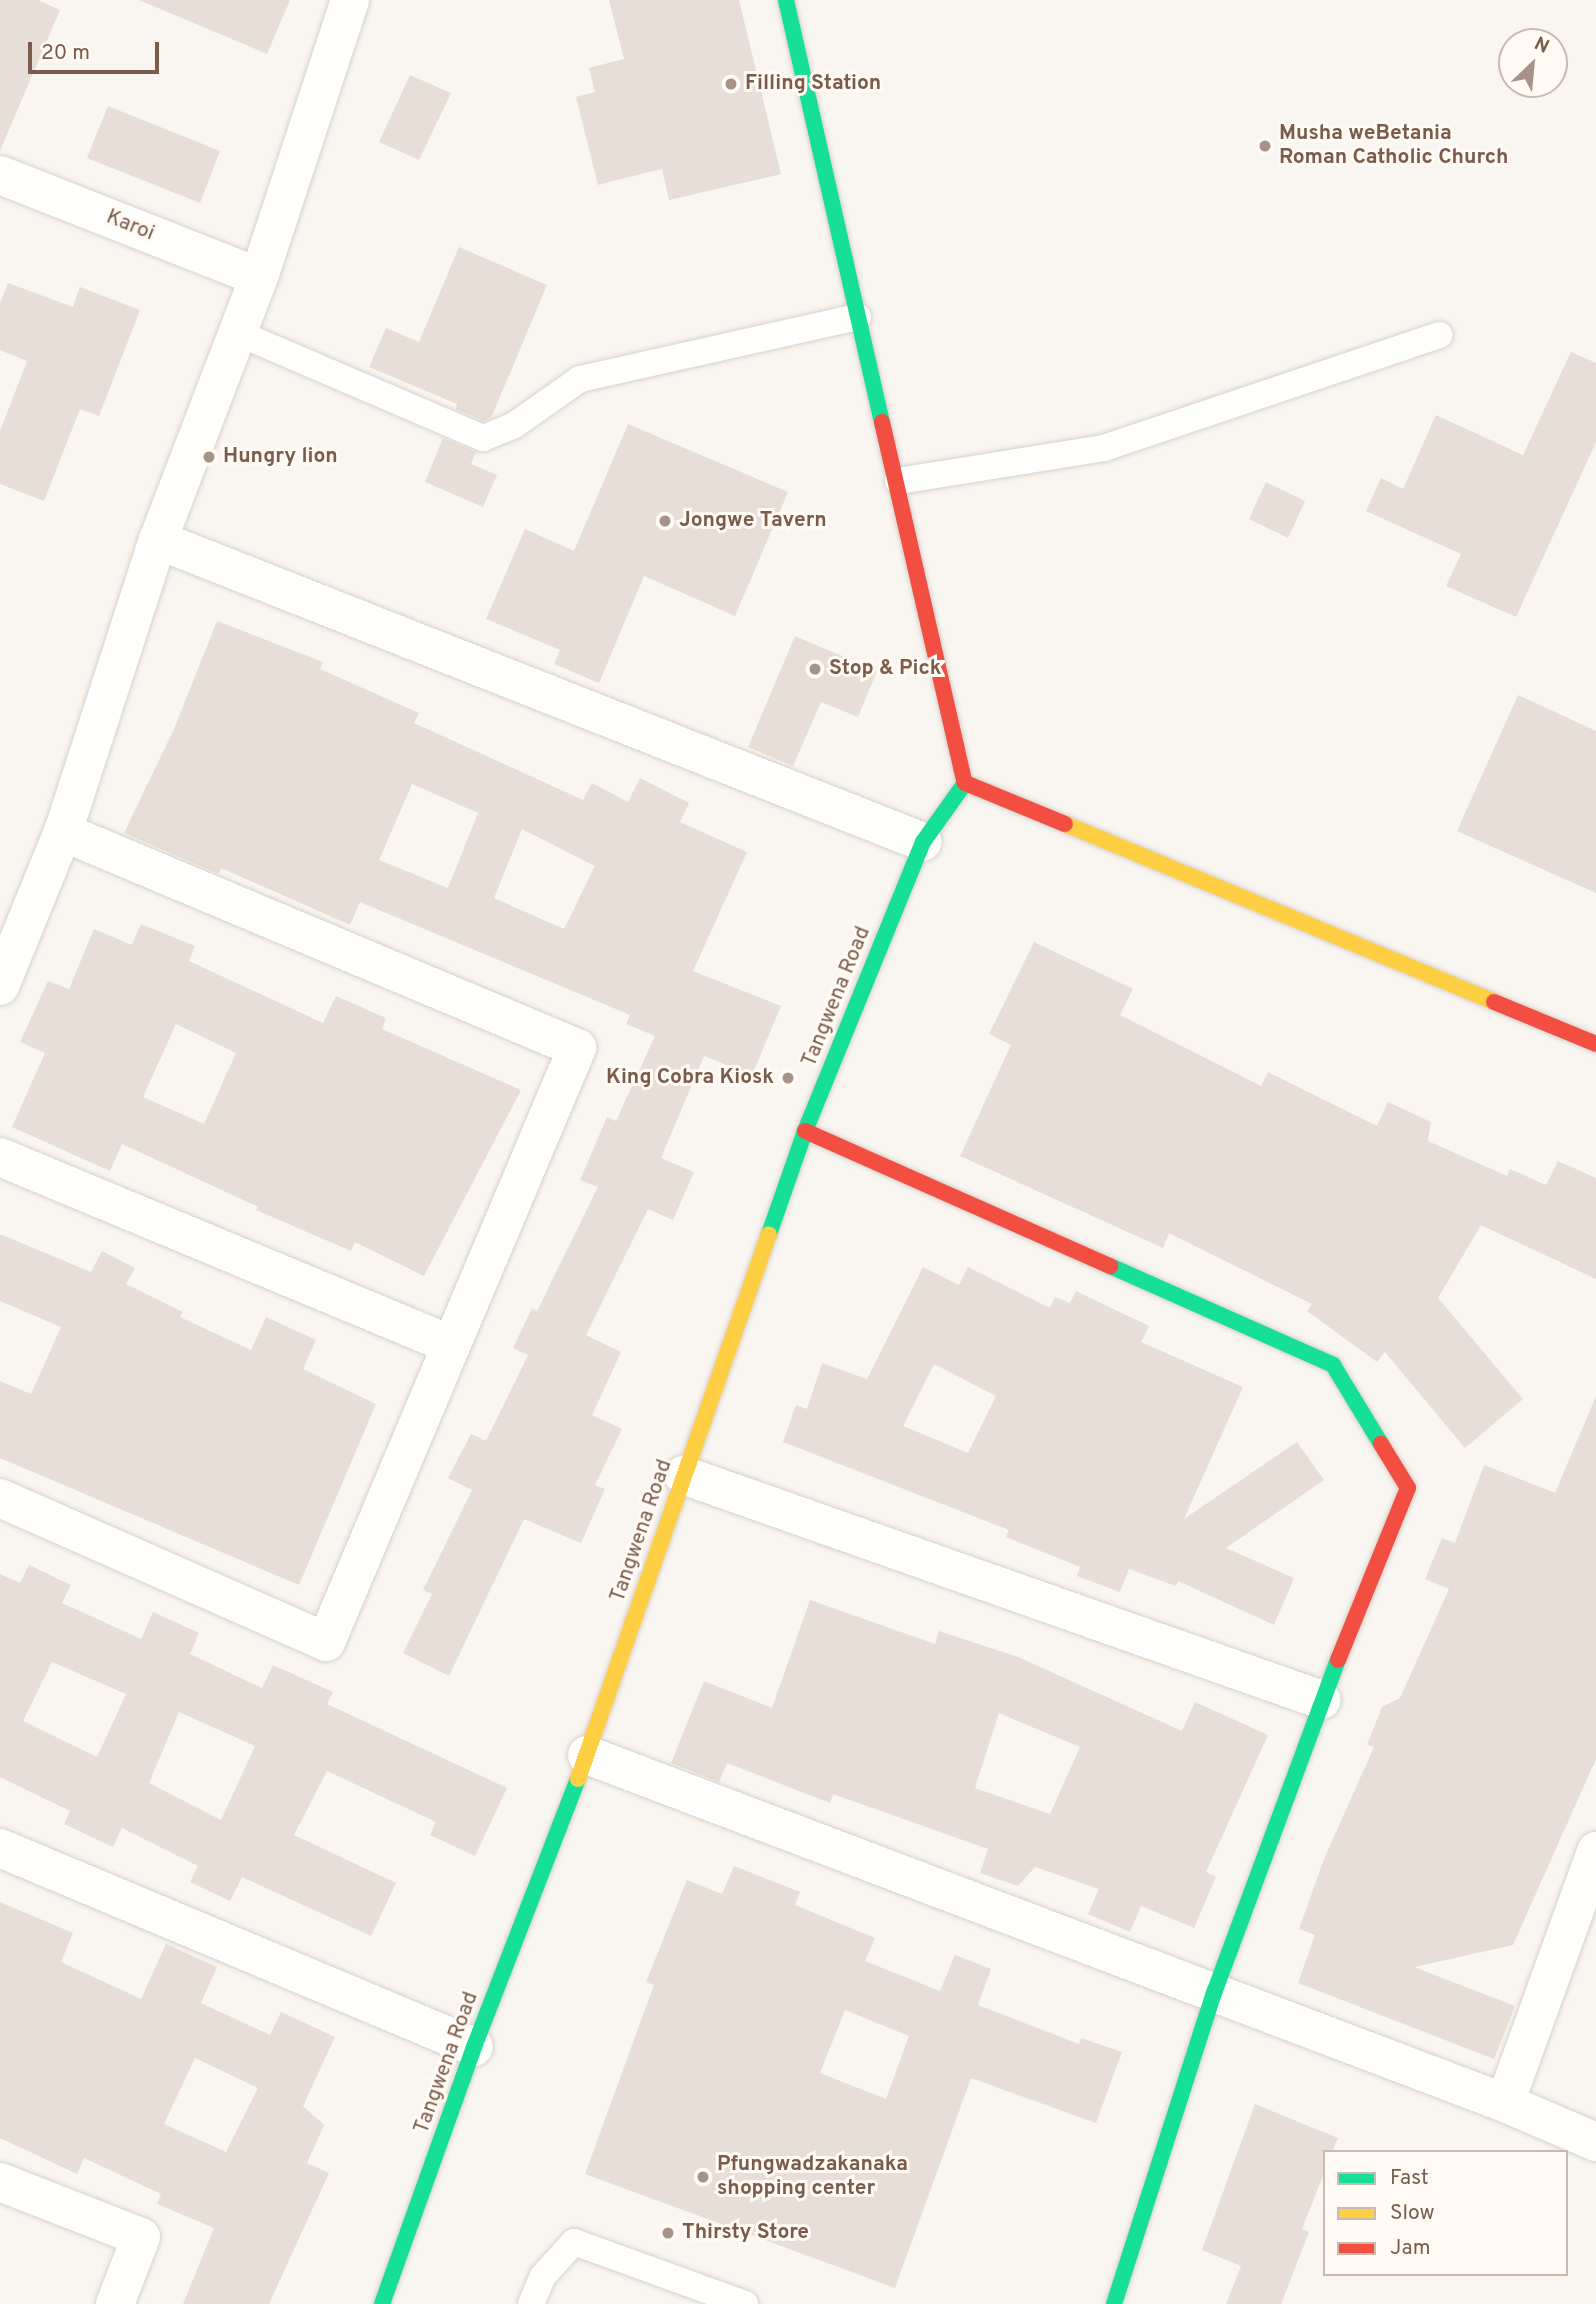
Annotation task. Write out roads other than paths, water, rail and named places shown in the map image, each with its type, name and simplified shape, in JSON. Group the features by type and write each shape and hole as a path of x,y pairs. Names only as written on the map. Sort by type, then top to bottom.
{"street":[{"path":"0,986 63,832 158,540 259,277 350,0"},
{"path":"786,0 965,783 1596,1044"},
{"name":"Karoi","path":"0,175 259,277"},
{"path":"158,540 923,842"},
{"name":"Tangwena Road","path":"382,2304 474,2047 587,1755 805,1131 923,842 965,783"},
{"path":"0,1498 326,1642 449,1344 577,1048 63,832"},
{"path":"805,1131 1333,1365 1408,1488 1322,1700 1214,1993 1114,2304"},
{"path":"0,1157 449,1344"},
{"path":"683,1475 1322,1700"},
{"path":"587,1755 1505,2103 1596,2142"},
{"path":"0,1848 474,2047"},
{"path":"1505,2103 1596,1851"},
{"path":"0,2182 141,2237 115,2304"}],"lane":[{"path":"238,332 482,438 513,426 580,379 858,317"},
{"path":"898,481 1104,448 1439,335"},
{"path":"531,2304 543,2276 574,2242 745,2304"}],"place":[{"name":"Filling Station","path":"731,84"},
{"name":"Musha weBetania Roman Catholic Church","path":"1265,146"},
{"name":"Hungry lion","path":"209,457"},
{"name":"Jongwe Tavern","path":"665,521"},
{"name":"Stop & Pick","path":"815,669"},
{"name":"King Cobra Kiosk","path":"788,1078"},
{"name":"Pfungwadzakanaka shopping center","path":"703,2177"},
{"name":"Thirsty Store","path":"668,2233"}]}
